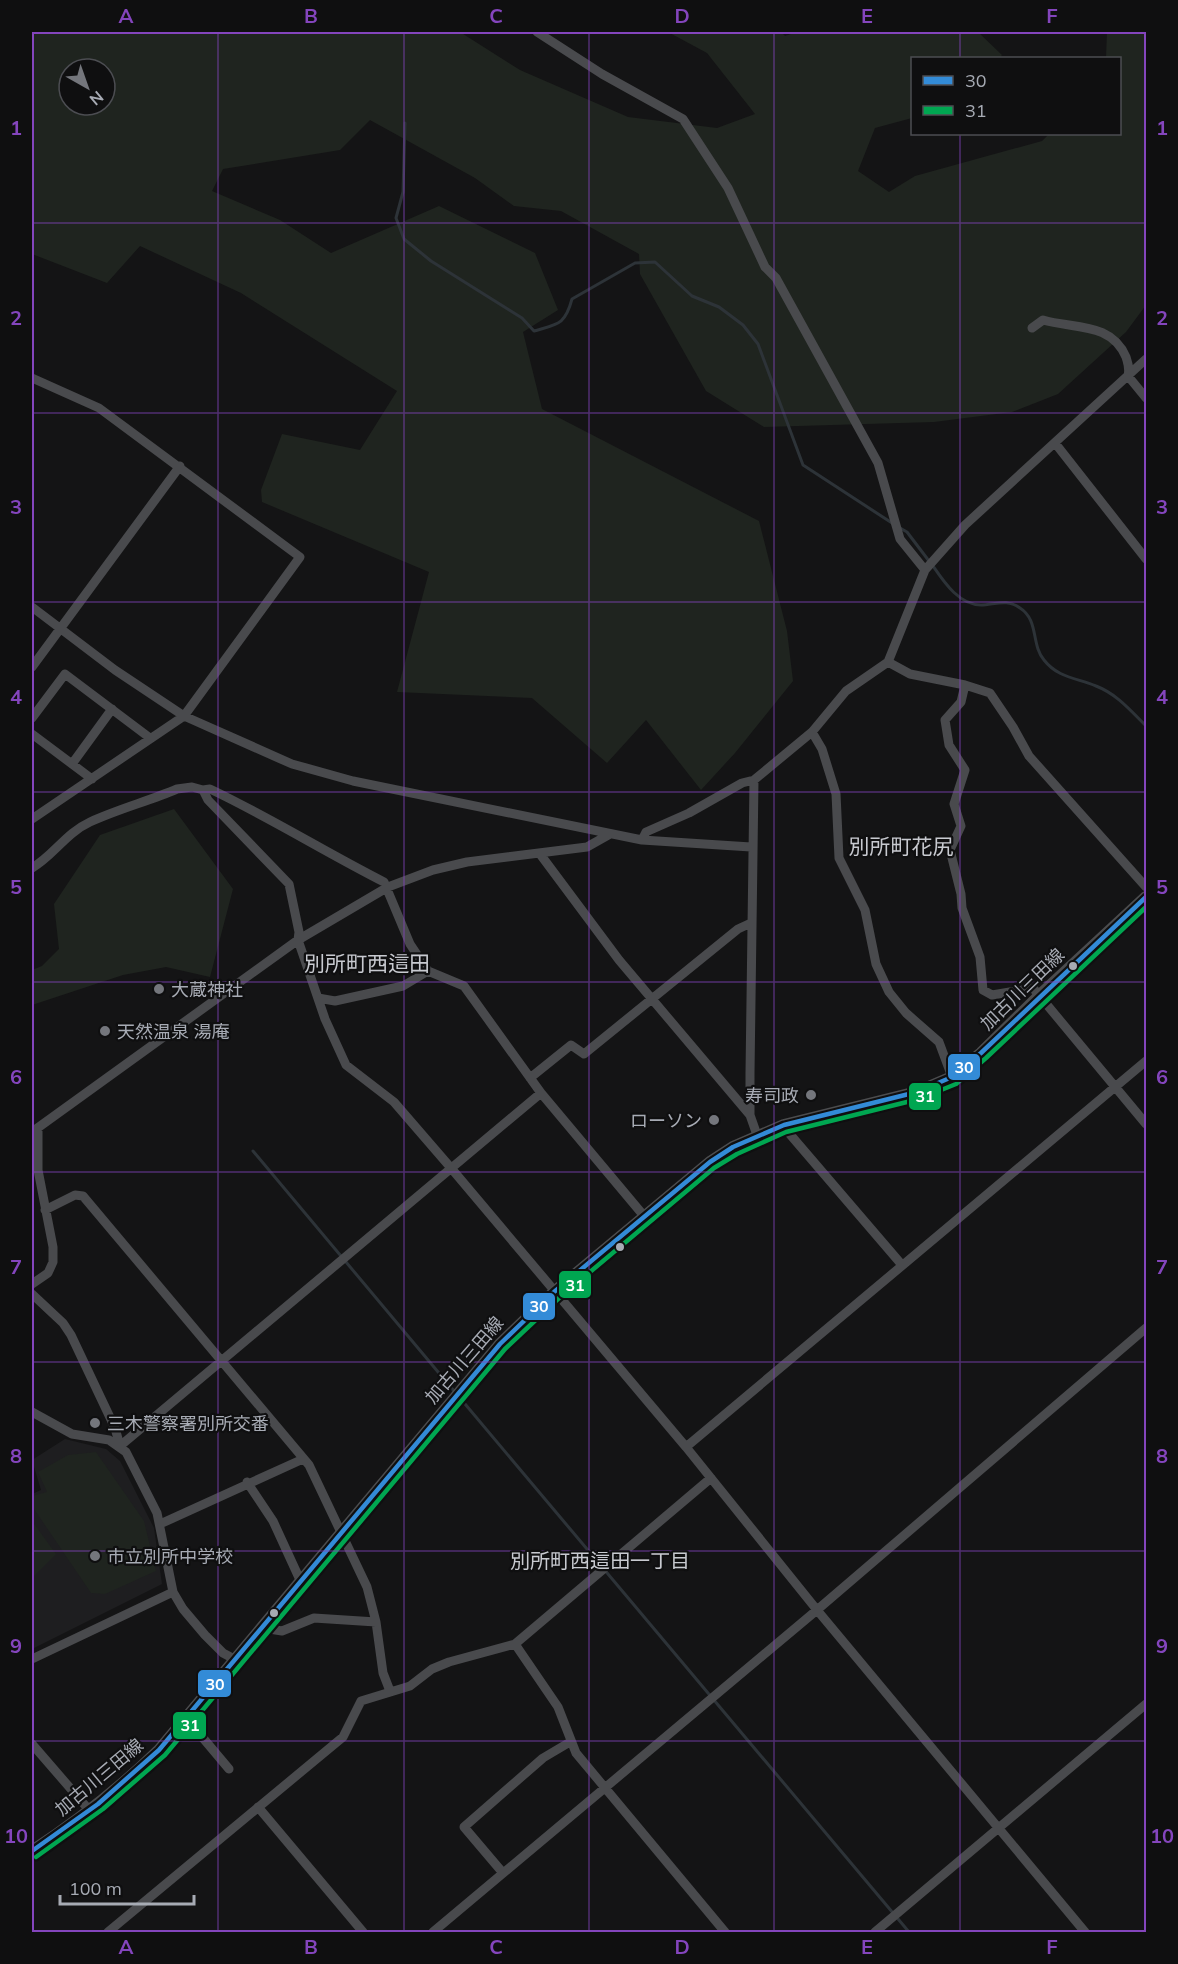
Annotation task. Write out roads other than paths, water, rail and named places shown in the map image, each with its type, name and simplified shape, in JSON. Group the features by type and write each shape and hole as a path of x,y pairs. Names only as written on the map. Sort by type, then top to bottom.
{"main road":[{"name":"加古川三田線","path":"32,1851 90,1811 130,1778 187,1719 479,1367 554,1292 711,1162 757,1135 784,1125 917,1092 952,1077 981,1053 1146,897"}],"street":[{"path":"537,32 602,74 683,119 696,136 728,188 765,267 776,278 878,463 900,539 925,570"},
{"path":"1032,328 1043,320 1097,330 1119,342 1130,368 1128,376"},
{"path":"642,840 646,832 689,813 742,783 754,780 812,732 846,691 888,662 925,570 965,525 1146,359"},
{"path":"1128,376 1146,398"},
{"path":"32,378 99,408 300,557 184,716 32,819"},
{"path":"1055,443 1146,560"},
{"path":"32,667 180,466"},
{"path":"32,608 115,670 184,716 292,764 353,781 642,840 751,847"},
{"path":"888,662 910,674 990,693 1029,756 1146,887"},
{"path":"32,718 65,674 150,738"},
{"path":"965,686 961,702 945,720 949,745 965,770 954,804 961,826 950,850 961,894 962,908 980,957 983,990 992,995 1029,986 1040,996 1146,1124"},
{"path":"72,764 112,709"},
{"path":"812,732 822,748 836,794 838,858 865,910 876,964 889,992 906,1013 939,1042 952,1077"},
{"path":"32,734 92,779"},
{"path":"754,780 751,847 750,1115 757,1135"},
{"path":"32,868 42,862 67,836 89,822 177,789 192,787 210,789 243,804 315,847 384,882 410,944 428,971 464,986 541,1093 644,1216"},
{"path":"203,790 208,800 290,884 299,932 298,940 318,998 346,1065 394,1102 451,1168 686,1447 817,1610 1085,1932"},
{"path":"32,1284 48,1273 54,1262 38,1170 35,1130 298,940 388,887 433,870 467,862 587,847 610,834"},
{"path":"540,854 652,999 750,1115"},
{"path":"530,1078 571,1045 585,1054 738,929 751,923"},
{"path":"318,998 335,1001 403,986 428,971"},
{"path":"686,1447 1146,1060"},
{"path":"120,1446 541,1093"},
{"path":"784,1125 902,1265"},
{"path":"45,1210 75,1195 83,1196 309,1465 367,1587 376,1622 383,1673 390,1691"},
{"path":"32,1294 63,1323 71,1335 115,1428 120,1446"},
{"path":"433,1932 817,1610 1146,1328"},
{"path":"32,1412 72,1434 109,1440 126,1452 160,1524 173,1592 183,1609 205,1635 223,1653 236,1660"},
{"path":"160,1524 247,1482 303,1459"},
{"path":"108,1932 343,1737 361,1701 410,1686 432,1669 449,1662 515,1644 711,1479"},
{"path":"247,1482 273,1521 301,1582"},
{"path":"32,1659 173,1592"},
{"path":"263,1628 282,1631 314,1618 376,1622"},
{"path":"515,1644 558,1707 570,1742 604,1788 725,1932"},
{"path":"875,1932 1146,1704"},
{"path":"187,1719 229,1769"},
{"path":"503,1873 464,1827 543,1758 570,1742"},
{"path":"32,1744 90,1811"},
{"path":"258,1807 363,1932"}],"waterway":[{"path":"405,123 403,192 396,218 404,239 431,261 522,318 534,331 559,322 566,314 572,299 635,263 655,262 692,296 719,307 743,325 758,344 803,465 892,523"},
{"path":"900,528 907,532 929,561"},
{"path":"933,566 953,592 966,601 981,605 1010,603 1020,608 1030,619 1037,647 1049,666 1055,671 1111,694 1146,726"},
{"path":"253,1151 454,1391"},
{"path":"460,1398 909,1932"}],"place":[{"name":"大蔵神社","path":"159,989"},
{"name":"天然温泉 湯庵","path":"105,1031"},
{"name":"寿司政","path":"811,1095"},
{"name":"ローソン","path":"714,1120"},
{"name":"三木警察署別所交番","path":"95,1423"},
{"name":"市立別所中学校","path":"95,1556"}],"district":[{"name":"別所町花尻","path":"901,846"},
{"name":"別所町西這田","path":"367,963"},
{"name":"別所町西這田一丁目","path":"600,1560"}]}
